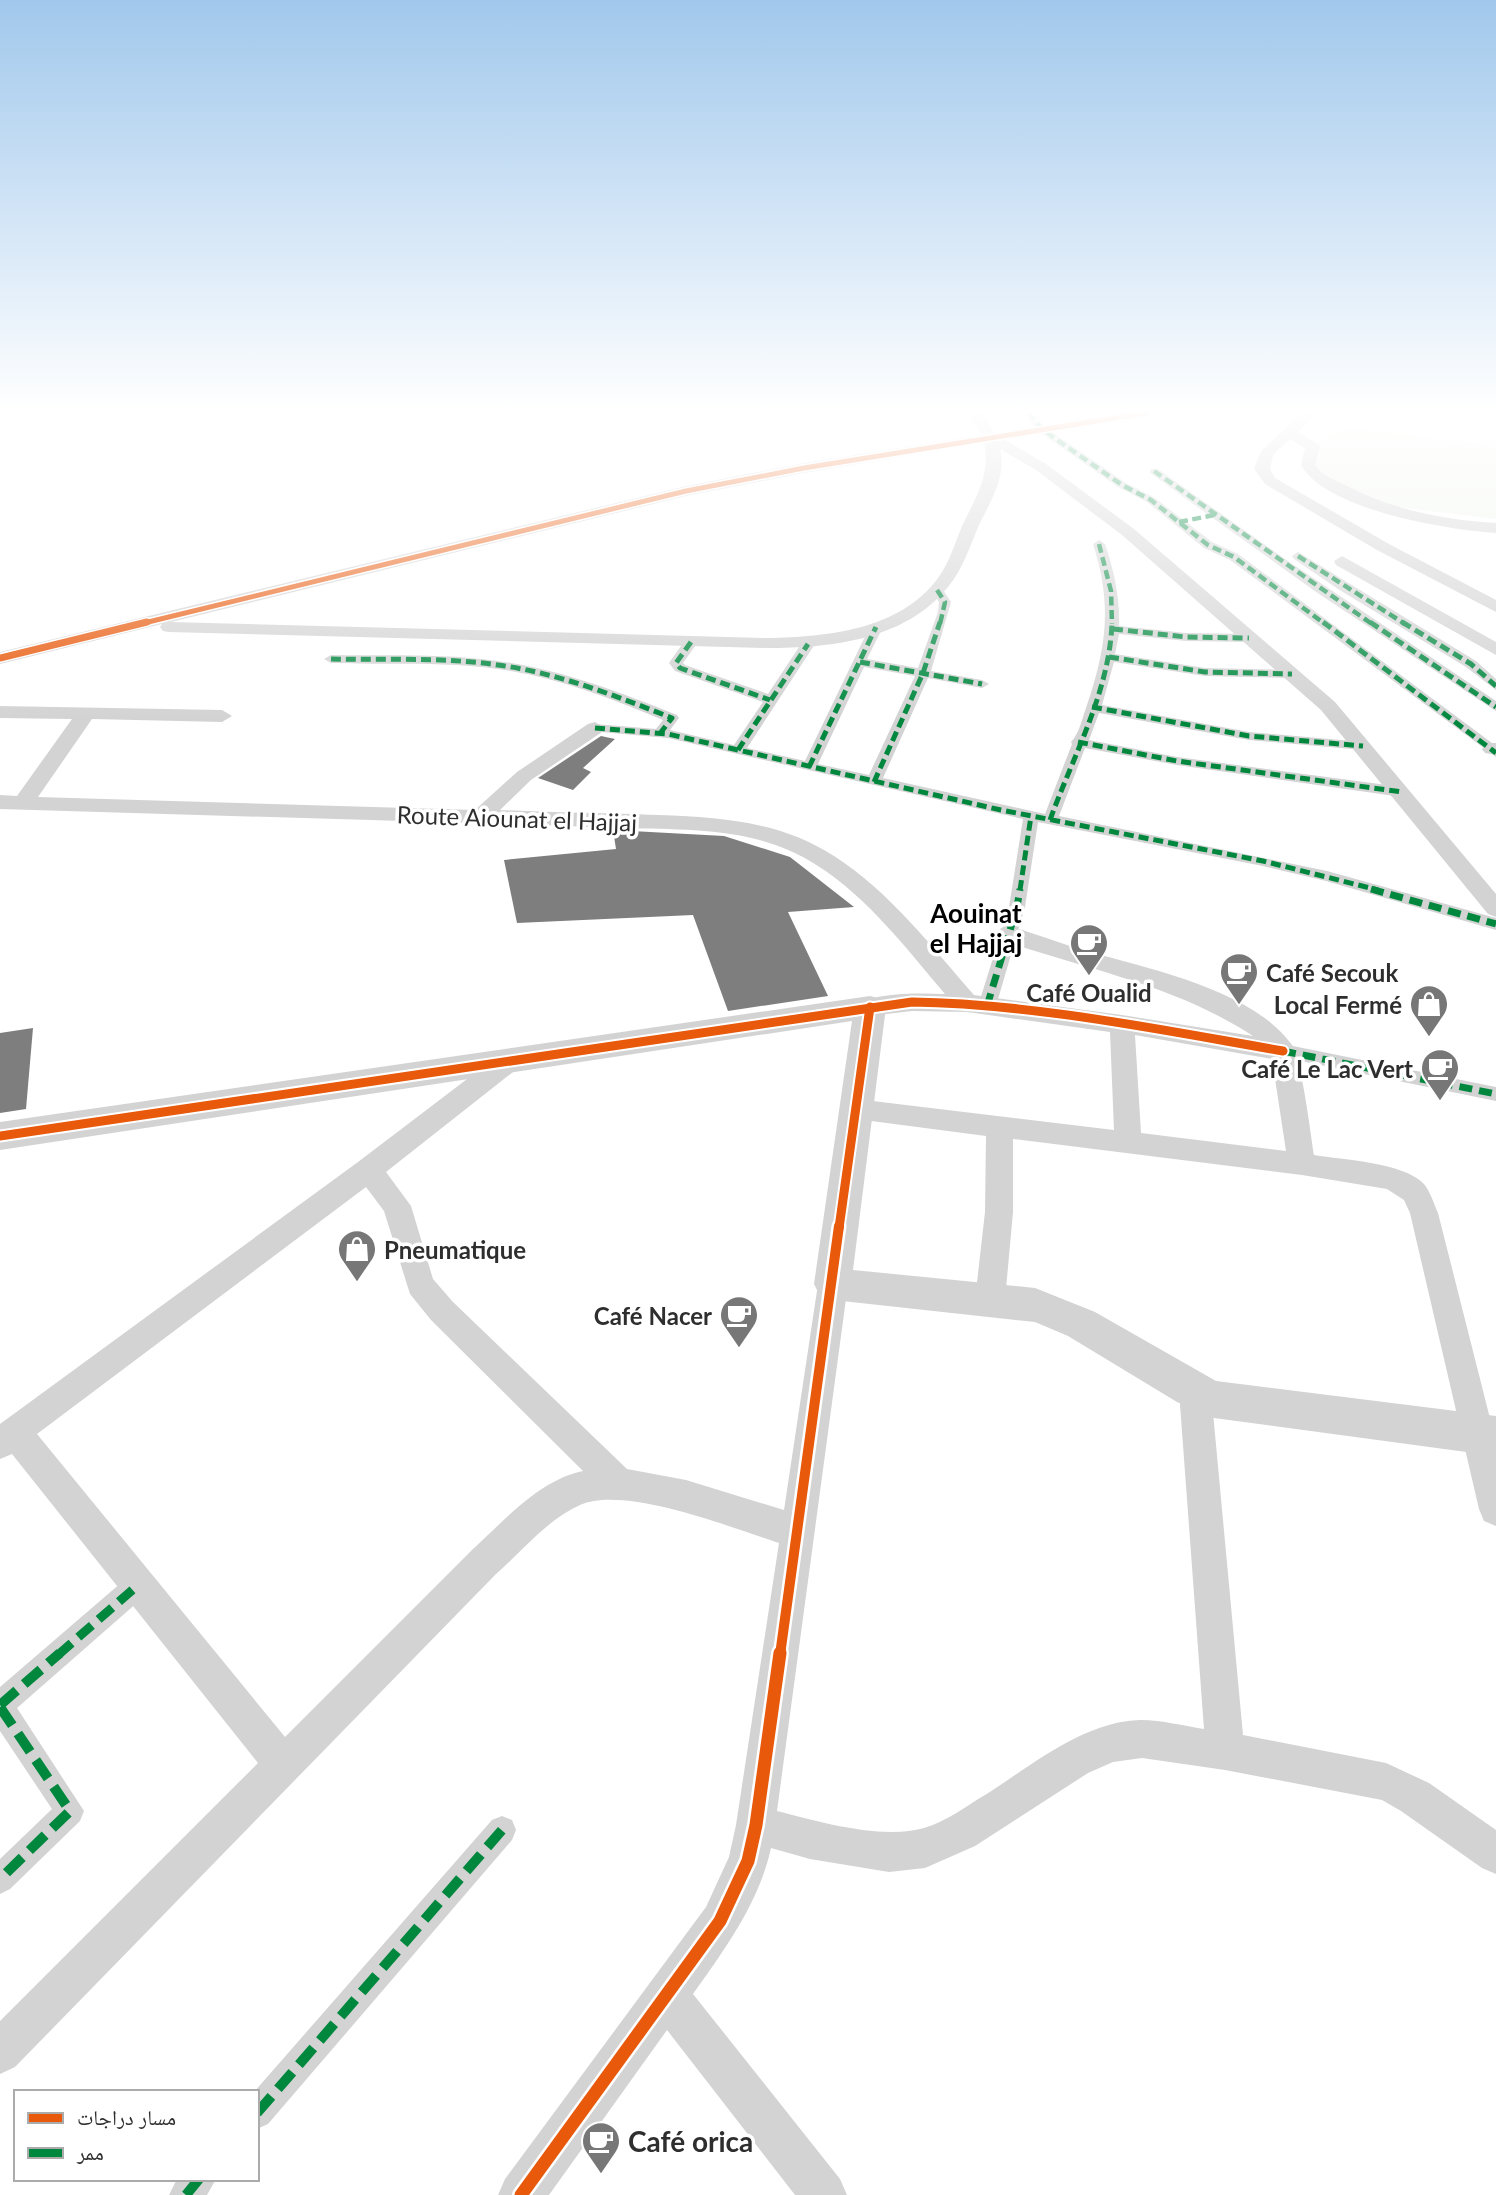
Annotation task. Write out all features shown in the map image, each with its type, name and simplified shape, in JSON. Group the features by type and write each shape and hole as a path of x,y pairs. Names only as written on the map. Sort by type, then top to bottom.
{"street":[{"path":"0,658 586,515"},
{"path":"136,626 808,644 842,639 876,627 915,608 945,580 975,515"},
{"path":"1106,515 1328,706 1402,792 1496,909"},
{"path":"1171,515 1208,545 1234,557 1495,750"},
{"path":"1179,522 1212,515"},
{"path":"1215,515 1496,707"},
{"path":"1327,515 1496,607"},
{"path":"1410,515 1496,528"},
{"path":"1049,820 1093,707 1109,657 1113,629 1111,588 1099,544"},
{"path":"1298,555 1353,593 1471,664 1496,686"},
{"path":"1342,561 1496,650"},
{"path":"874,782 923,673 944,612 945,602 937,590"},
{"path":"1466,632 1496,622"},
{"path":"809,767 876,627"},
{"path":"1113,629 1186,637 1249,638"},
{"path":"691,642 677,663 680,668 770,700"},
{"path":"738,750 808,644"},
{"path":"1109,657 1205,671 1292,674"},
{"path":"331,659 494,665 564,678 672,718 661,732"},
{"path":"860,662 982,684"},
{"path":"1093,707 1249,736 1363,746"},
{"path":"0,712 222,716"},
{"path":"22,804 86,714"},
{"path":"478,819 524,776 595,727 661,732 1049,820 1294,868 1496,924"},
{"path":"1078,743 1177,761 1402,792"},
{"name":"Route Aiounat el Hajjaj","path":"0,802 478,819 720,824 767,834 819,857 873,898 977,1004"},
{"path":"977,1004 1009,934 1017,907 1031,816"},
{"path":"1009,934 1077,957 1146,974 1208,998 1248,1020 1275,1041 1283,1051 1302,1164"},
{"path":"0,1136 912,1002 977,1004 1122,1024 1283,1051 1496,1094"},
{"path":"521,2195 720,1921 748,1861 833,1284 870,1007"},
{"path":"1122,1024 1128,1144"},
{"path":"283,1765 138,1585 7,1438 368,1170 509,1060"},
{"path":"856,1108 1302,1164 1393,1179 1408,1186 1419,1199 1424,1213 1487,1435 1496,1509"},
{"path":"990,1300 999,1212 1000,1128"},
{"path":"368,1170 397,1206 420,1285 442,1311 618,1483"},
{"path":"833,1284 1035,1305 1060,1312 1082,1322 1195,1391 1214,1399 1487,1435"},
{"path":"1195,1391 1225,1751"},
{"path":"0,2052 426,1619 537,1516 577,1489 618,1483 665,1493 796,1531"},
{"path":"0,1879 70,1811 0,1706 138,1585"},
{"path":"755,1825 810,1839 890,1852 925,1848 961,1832 1075,1759 1111,1743 1142,1739 1225,1751 1386,1782 1415,1797 1496,1854"},
{"path":"259,2111 502,1830"},
{"path":"666,1994 824,2195"},
{"path":"186,2195 198,2181"}],"shaded area":[{"path":"1467,515 1496,515 1496,519"}],"building":[{"path":"601,736 615,739 583,768 591,772 573,790 538,778"},
{"path":"613,830 724,836 790,857 854,907 788,912 828,996 728,1011 693,915 517,923 504,860 616,849"},
{"path":"33,1028 26,1109 0,1113 0,1033"}],"marked path":[{"path":"1171,515 1208,545 1234,557 1496,753"},
{"path":"1179,522 1212,515"},
{"path":"1217,515 1496,707"},
{"path":"1050,820 1091,715 1108,661 1113,608 1108,575 1099,544"},
{"path":"1298,556 1342,586 1471,664 1496,686"},
{"path":"874,782 923,673 944,612 945,602 937,590"},
{"path":"809,767 876,627"},
{"path":"1113,629 1186,637 1249,638"},
{"path":"691,642 676,663 680,668 770,700"},
{"path":"738,750 808,644"},
{"path":"1109,657 1205,672 1292,674"},
{"path":"331,659 457,661 521,669 586,686 672,718 661,732"},
{"path":"860,662 982,684"},
{"path":"1092,707 1249,736 1363,746"},
{"path":"595,728 668,734 1001,810 1263,861 1327,876 1496,924"},
{"path":"1078,742 1177,761 1402,792"},
{"path":"987,1006 1017,907 1031,816"},
{"path":"1283,1051 1496,1094"},
{"path":"0,1705 138,1585"},
{"path":"0,1707 70,1811 0,1879"},
{"path":"259,2111 502,1830"},
{"path":"186,2195 197,2181"}],"cycle path":[{"path":"0,658 586,515"},
{"path":"0,1136 912,1002 967,1003 1122,1024 1283,1051"},
{"path":"521,2195 720,1921 748,1861 756,1825 870,1007"}],"place":[{"name":"Café Oualid","path":"1089,977"},
{"name":"Café Secouk","path":"1239,1006"},
{"name":"Local Fermé","path":"1429,1038"},
{"name":"Café Le Lac Vert","path":"1440,1102"},
{"name":"Pneumatique","path":"357,1283"},
{"name":"Café Nacer","path":"739,1349"},
{"name":"Café orica","path":"601,2175"}],"district":[{"name":"Aouinat el Hajjaj","path":"976,928"}]}
